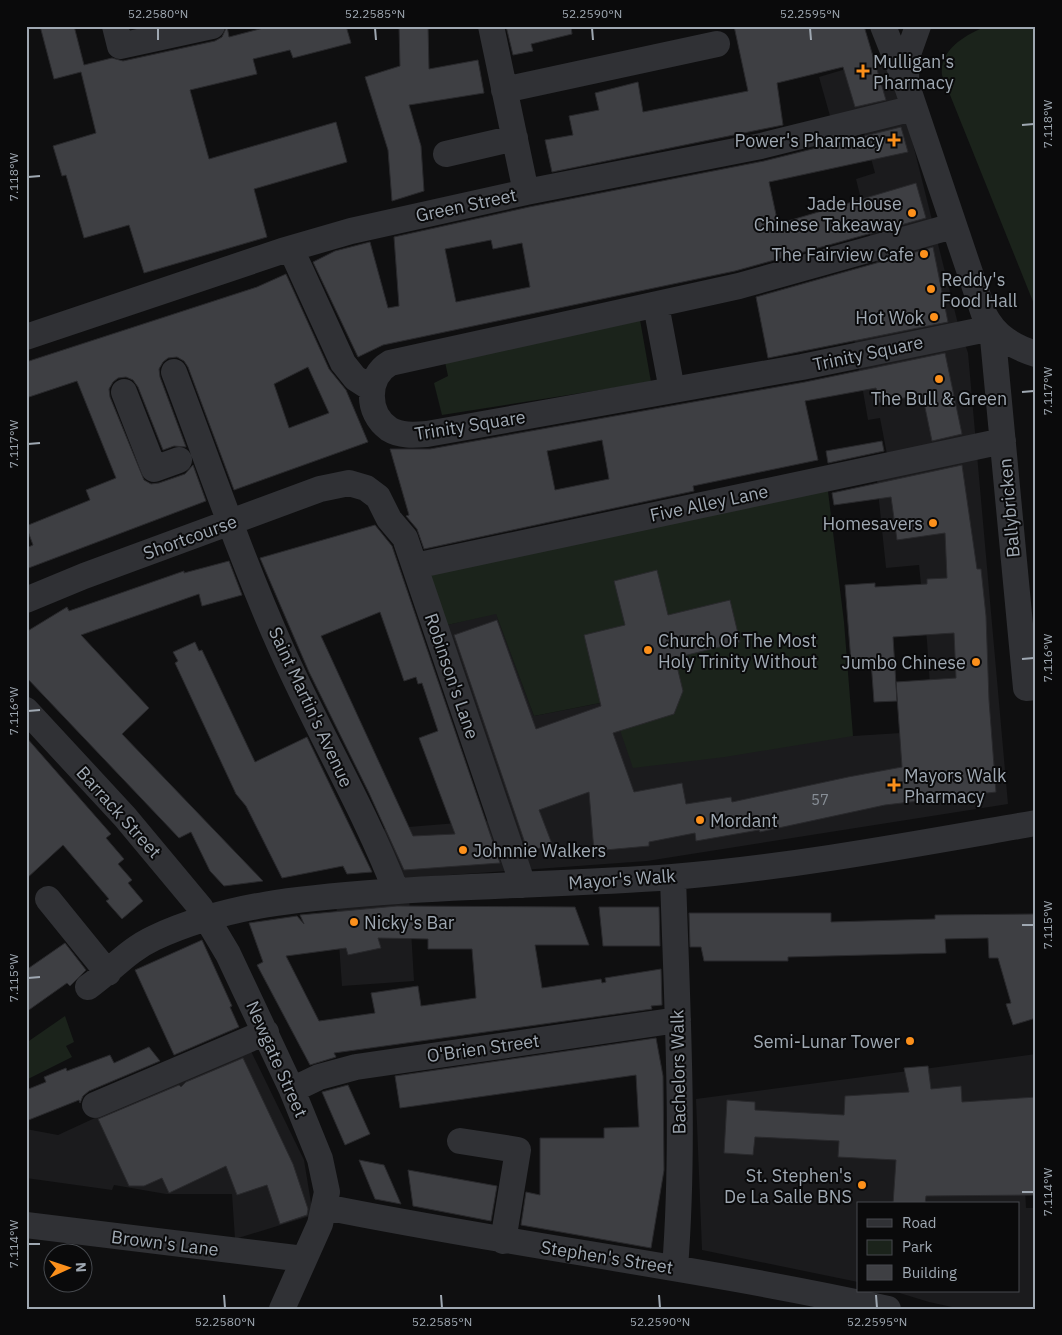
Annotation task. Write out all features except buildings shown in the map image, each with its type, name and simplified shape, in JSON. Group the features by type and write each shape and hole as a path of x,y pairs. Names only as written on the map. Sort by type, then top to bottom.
{"street":[{"path":"115,26 120,46 212,26"},
{"path":"491,26 526,192"},
{"name":"Ballybricken","path":"883,26 911,99 980,306 992,328 1010,343 1036,354"},
{"name":"Ballybricken","path":"911,99 905,75 907,57 918,26"},
{"path":"504,90 717,44"},
{"name":"Green Street","path":"26,337 291,249 395,220 761,146 911,99"},
{"path":"446,154 515,138"},
{"path":"291,249 343,363 355,378 372,389 378,372 390,363 405,358 656,304 818,266 953,226"},
{"path":"656,304 672,390"},
{"name":"Ballybricken","path":"992,328 1031,688"},
{"name":"Trinity Square","path":"372,389 374,408 380,420 390,430 409,435 443,432 802,367 992,328"},
{"name":"Saint Martin's Avenue","path":"174,372 280,647 312,715 378,844 396,891"},
{"path":"124,392 154,469 179,460"},
{"name":"Five Alley Lane","path":"415,566 1003,440"},
{"name":"Shortcourse","path":"26,600 55,586 331,485 356,484"},
{"name":"Robinson's Lane","path":"356,484 366,488 378,497 389,519 402,532 524,885"},
{"name":"Barrack Street","path":"26,710 150,846 206,917"},
{"name":"Mayor's Walk","path":"48,899 98,980 120,959 152,939 206,917 272,903 396,891 673,877 814,860 1036,823"},
{"name":"Bachelors Walk","path":"673,877 678,1020 680,1173 675,1268"},
{"name":"Newgate Street","path":"206,917 228,954 292,1090 323,1167 327,1192 325,1207"},
{"name":"O'Brien Street","path":"292,1090 319,1077 356,1066 678,1020"},
{"path":"96,1105 266,1032"},
{"path":"460,1141 518,1150 503,1240"},
{"path":"282,1309 325,1207"},
{"name":"Stephen's Street","path":"325,1207 503,1240 675,1268 850,1305 888,1309"},
{"name":"Brown's Lane","path":"26,1225 304,1259"}],"shaded area":[{"path":"883,58 907,120 958,324 968,353 1008,804 647,861 408,878 414,981 342,986 336,902 393,898 384,829 506,819 443,626 496,613 534,716 610,701 853,736 933,731 927,641 919,565 886,568 876,472 890,470 880,418 868,420 846,293 882,285 856,179 875,173 863,129 832,123 819,77"},
{"path":"249,1047 304,1160 313,1215 235,1239 232,1194 166,1194 114,1185 112,1190 26,1178 26,1129 58,1135"},
{"name":"St. Stephen's De La Salle BNS","path":"1036,1054 1036,1165 1024,1167 1026,1208 1036,1208 1036,1309 961,1309 896,1292 1020,1292 1020,1202 857,1202 857,1282 702,1250 696,1099"}],"green space":[{"path":"987,26 1036,26 1036,309 942,75 942,66 950,50 963,38"},
{"path":"640,320 651,382 442,415 434,383 448,376 445,362"},
{"path":"827,483 844,622 853,736 725,757 633,768 610,701 534,716 496,614 443,626 425,574"},
{"path":"65,1016 74,1042 66,1046 72,1057 26,1080 26,1043"}],"place":[{"name":"Mulligan's Pharmacy","path":"863,71"},
{"name":"Power's Pharmacy","path":"894,140"},
{"name":"Jade House Chinese Takeaway","path":"912,213"},
{"name":"The Fairview Cafe","path":"924,254"},
{"name":"Reddy's Food Hall","path":"931,289"},
{"name":"Hot Wok","path":"934,317"},
{"name":"The Bull & Green","path":"939,379"},
{"name":"Homesavers","path":"933,523"},
{"name":"Church Of The Most Holy Trinity Without","path":"648,650"},
{"name":"Jumbo Chinese","path":"976,662"},
{"name":"Mayors Walk Pharmacy","path":"894,785"},
{"name":"Mordant","path":"700,820"},
{"name":"Johnnie Walkers","path":"463,850"},
{"name":"Nicky's Bar","path":"354,922"},
{"name":"Semi-Lunar Tower","path":"910,1041"},
{"name":"St. Stephen's De La Salle BNS","path":"862,1185"}]}
